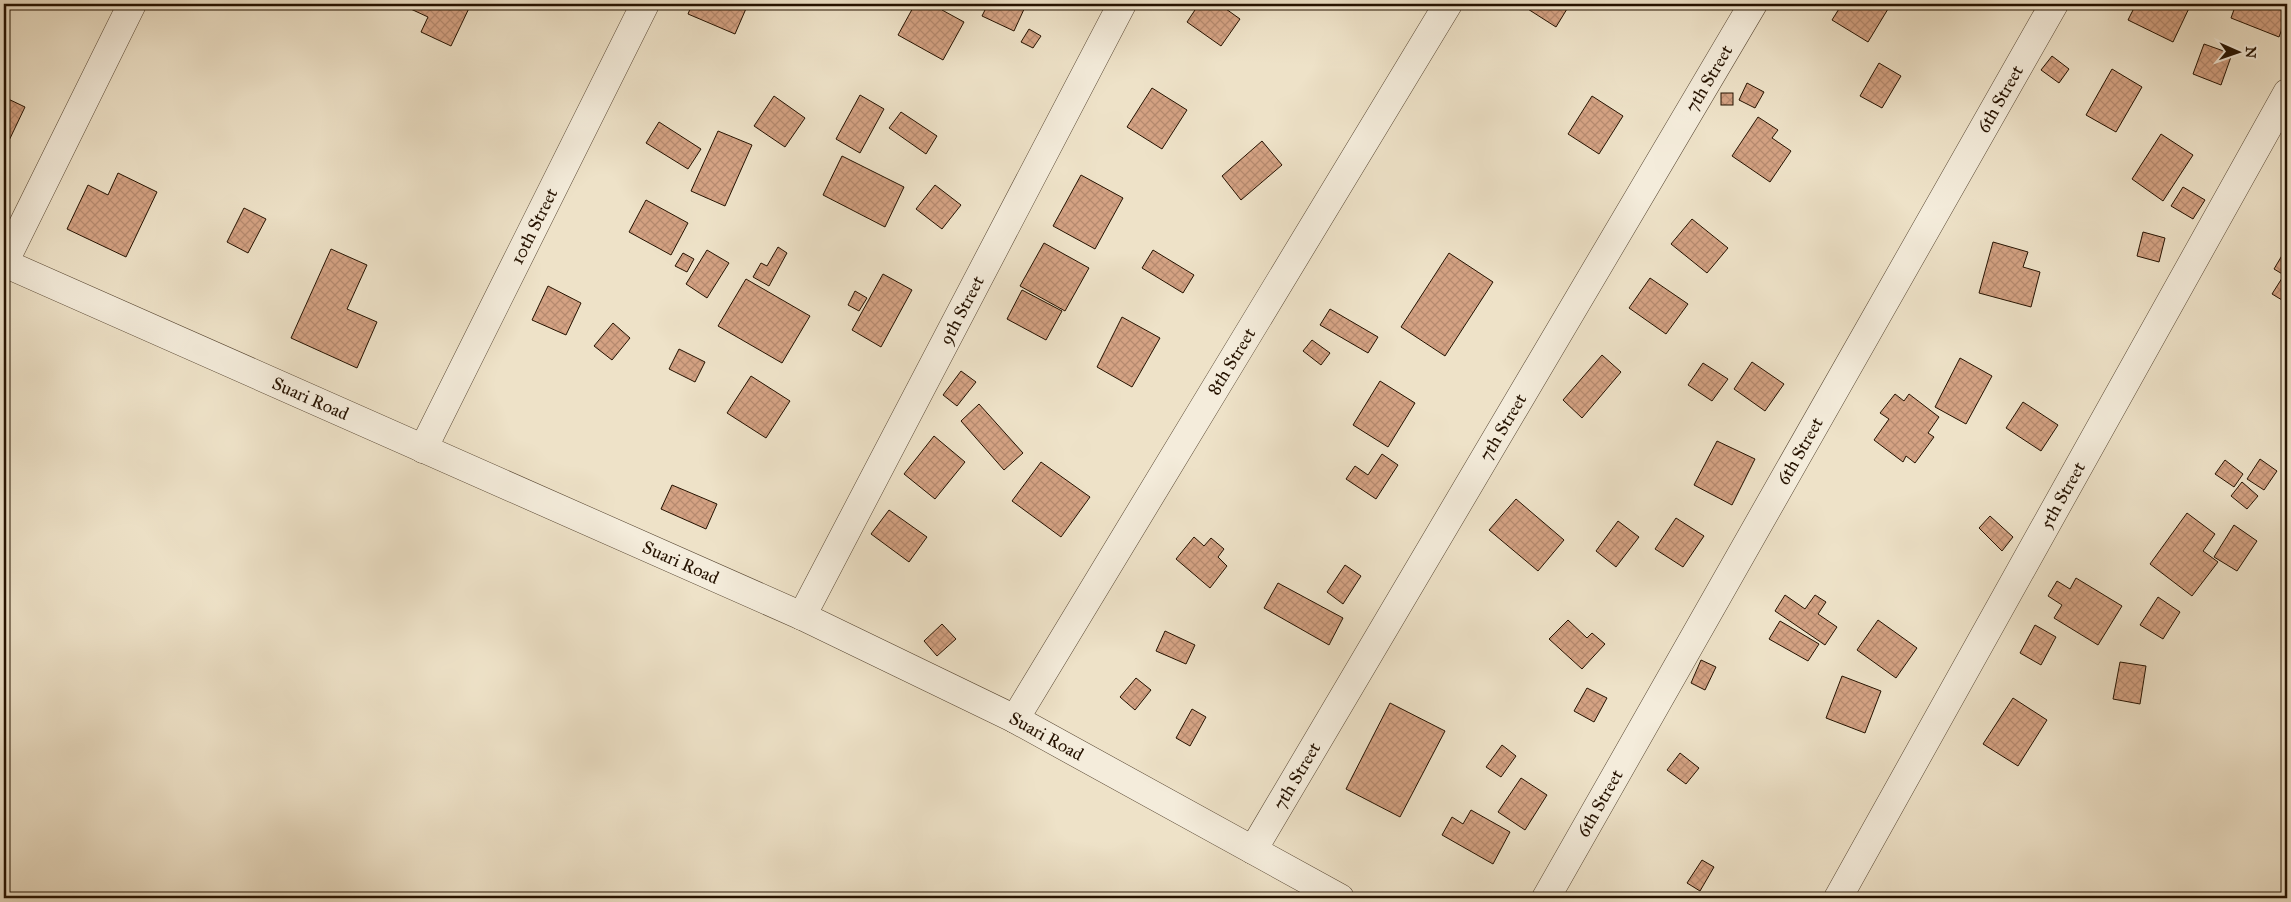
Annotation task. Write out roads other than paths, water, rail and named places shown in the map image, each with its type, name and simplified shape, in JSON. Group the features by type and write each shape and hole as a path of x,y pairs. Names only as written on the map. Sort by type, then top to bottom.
{"street":[{"path":"4,263 132,4"},
{"name":"10th Street","path":"423,450 645,4"},
{"name":"9th Street","path":"802,616 1122,4"},
{"name":"8th Street","path":"1015,719 1448,4"},
{"name":"7th Street","path":"1253,850 1753,4"},
{"name":"6th Street","path":"1546,898 2054,4"},
{"name":"5th Street","path":"1838,898 2287,93"},
{"name":"Suari Road","path":"4,263 423,450 802,616 1015,719 1340,898"}]}
